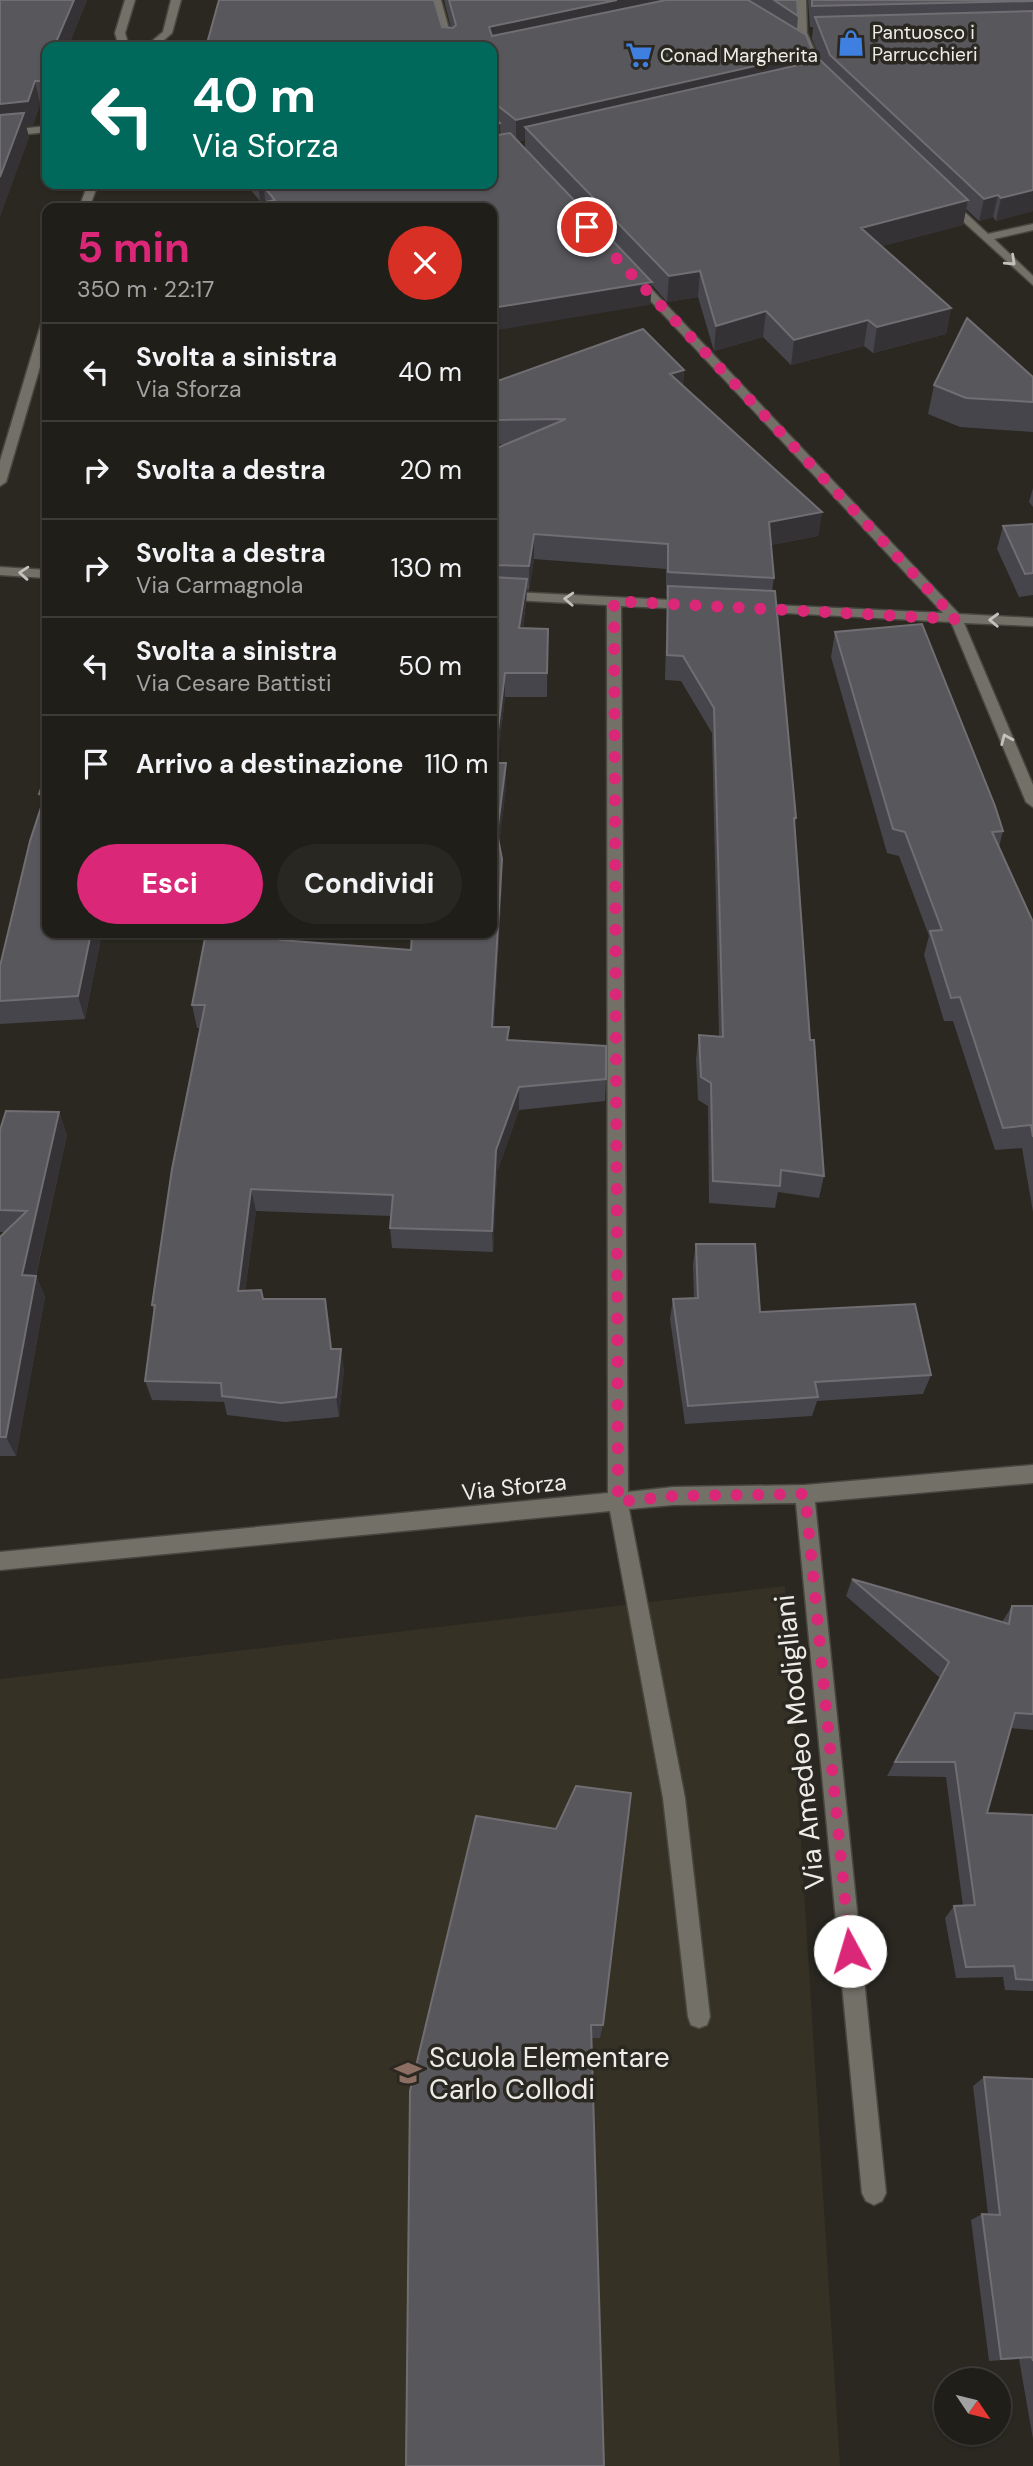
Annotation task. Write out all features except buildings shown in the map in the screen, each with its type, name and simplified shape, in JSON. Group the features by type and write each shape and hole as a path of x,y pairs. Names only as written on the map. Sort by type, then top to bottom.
{"street":[{"path":"123,42 120,33 130,0"},
{"path":"156,42 167,33 176,0"},
{"path":"436,0 448,42"},
{"path":"801,0 802,33 820,79 830,88"},
{"path":"802,33 816,32"},
{"path":"789,41 810,54"},
{"path":"806,82 820,79"},
{"path":"0,134 42,130"},
{"path":"937,191 1033,282"},
{"path":"986,238 1033,227"},
{"path":"626,268 956,619 1033,802"},
{"path":"0,482 4,452 42,356"},
{"path":"0,571 42,574"},
{"path":"497,595 710,606"},
{"path":"614,601 618,1502 674,1798 699,2017"},
{"path":"737,608 1033,622"},
{"name":"Via Sforza","path":"0,1561 673,1496 805,1494 1033,1474"},
{"name":"Via Amedeo Modigliani","path":"805,1494 874,2193"}],"shaded area":[{"name":"Scuola Elementare Carlo Collodi","path":"785,1586 840,2466 0,2466 0,1679"}],"place":[{"name":"Pantuosco i Parrucchieri","path":"851,43"},
{"name":"Conad Margherita","path":"639,55"},
{"name":"Scuola Elementare Carlo Collodi","path":"408,2073"}],"route":[{"path":"587,227 956,619 614,601 618,1502 673,1496 805,1494 850,1951"}]}
